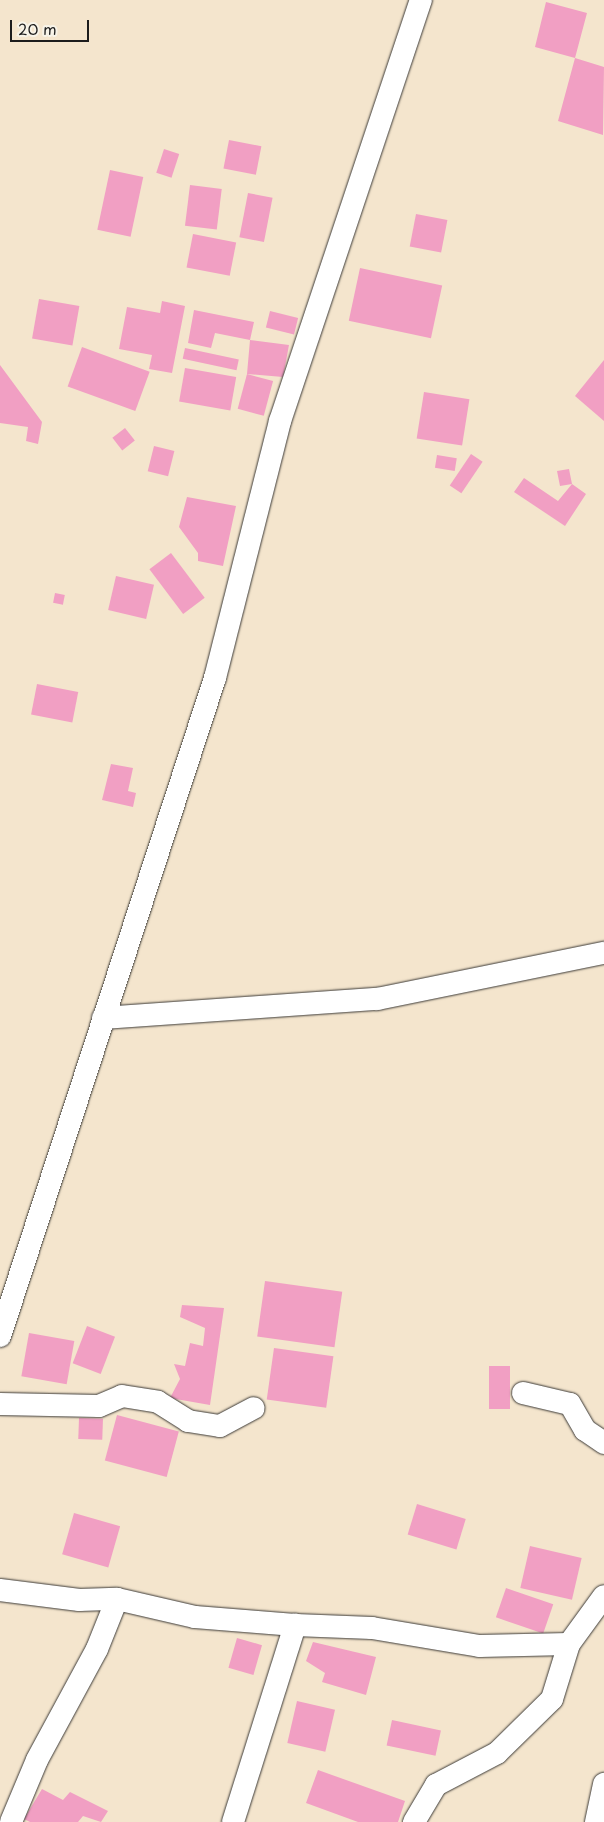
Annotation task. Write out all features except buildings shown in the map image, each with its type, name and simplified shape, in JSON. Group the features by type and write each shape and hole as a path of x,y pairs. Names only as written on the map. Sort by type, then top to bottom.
{"street":[{"path":"0,1336 214,678 280,421 421,0"},
{"path":"103,1018 378,998 604,953"},
{"path":"522,1393 570,1404 585,1430 604,1443"},
{"path":"0,1404 99,1406 122,1396 158,1402 188,1420 220,1426 254,1408"},
{"path":"0,1590 79,1600 117,1599 195,1617 295,1625 372,1628 479,1646 569,1644"},
{"path":"414,1822 436,1786 496,1753 552,1699 569,1644 604,1596"},
{"path":"11,1822 37,1760 97,1649 117,1599"},
{"path":"233,1822 295,1625"},
{"path":"596,1822 604,1784"}]}
